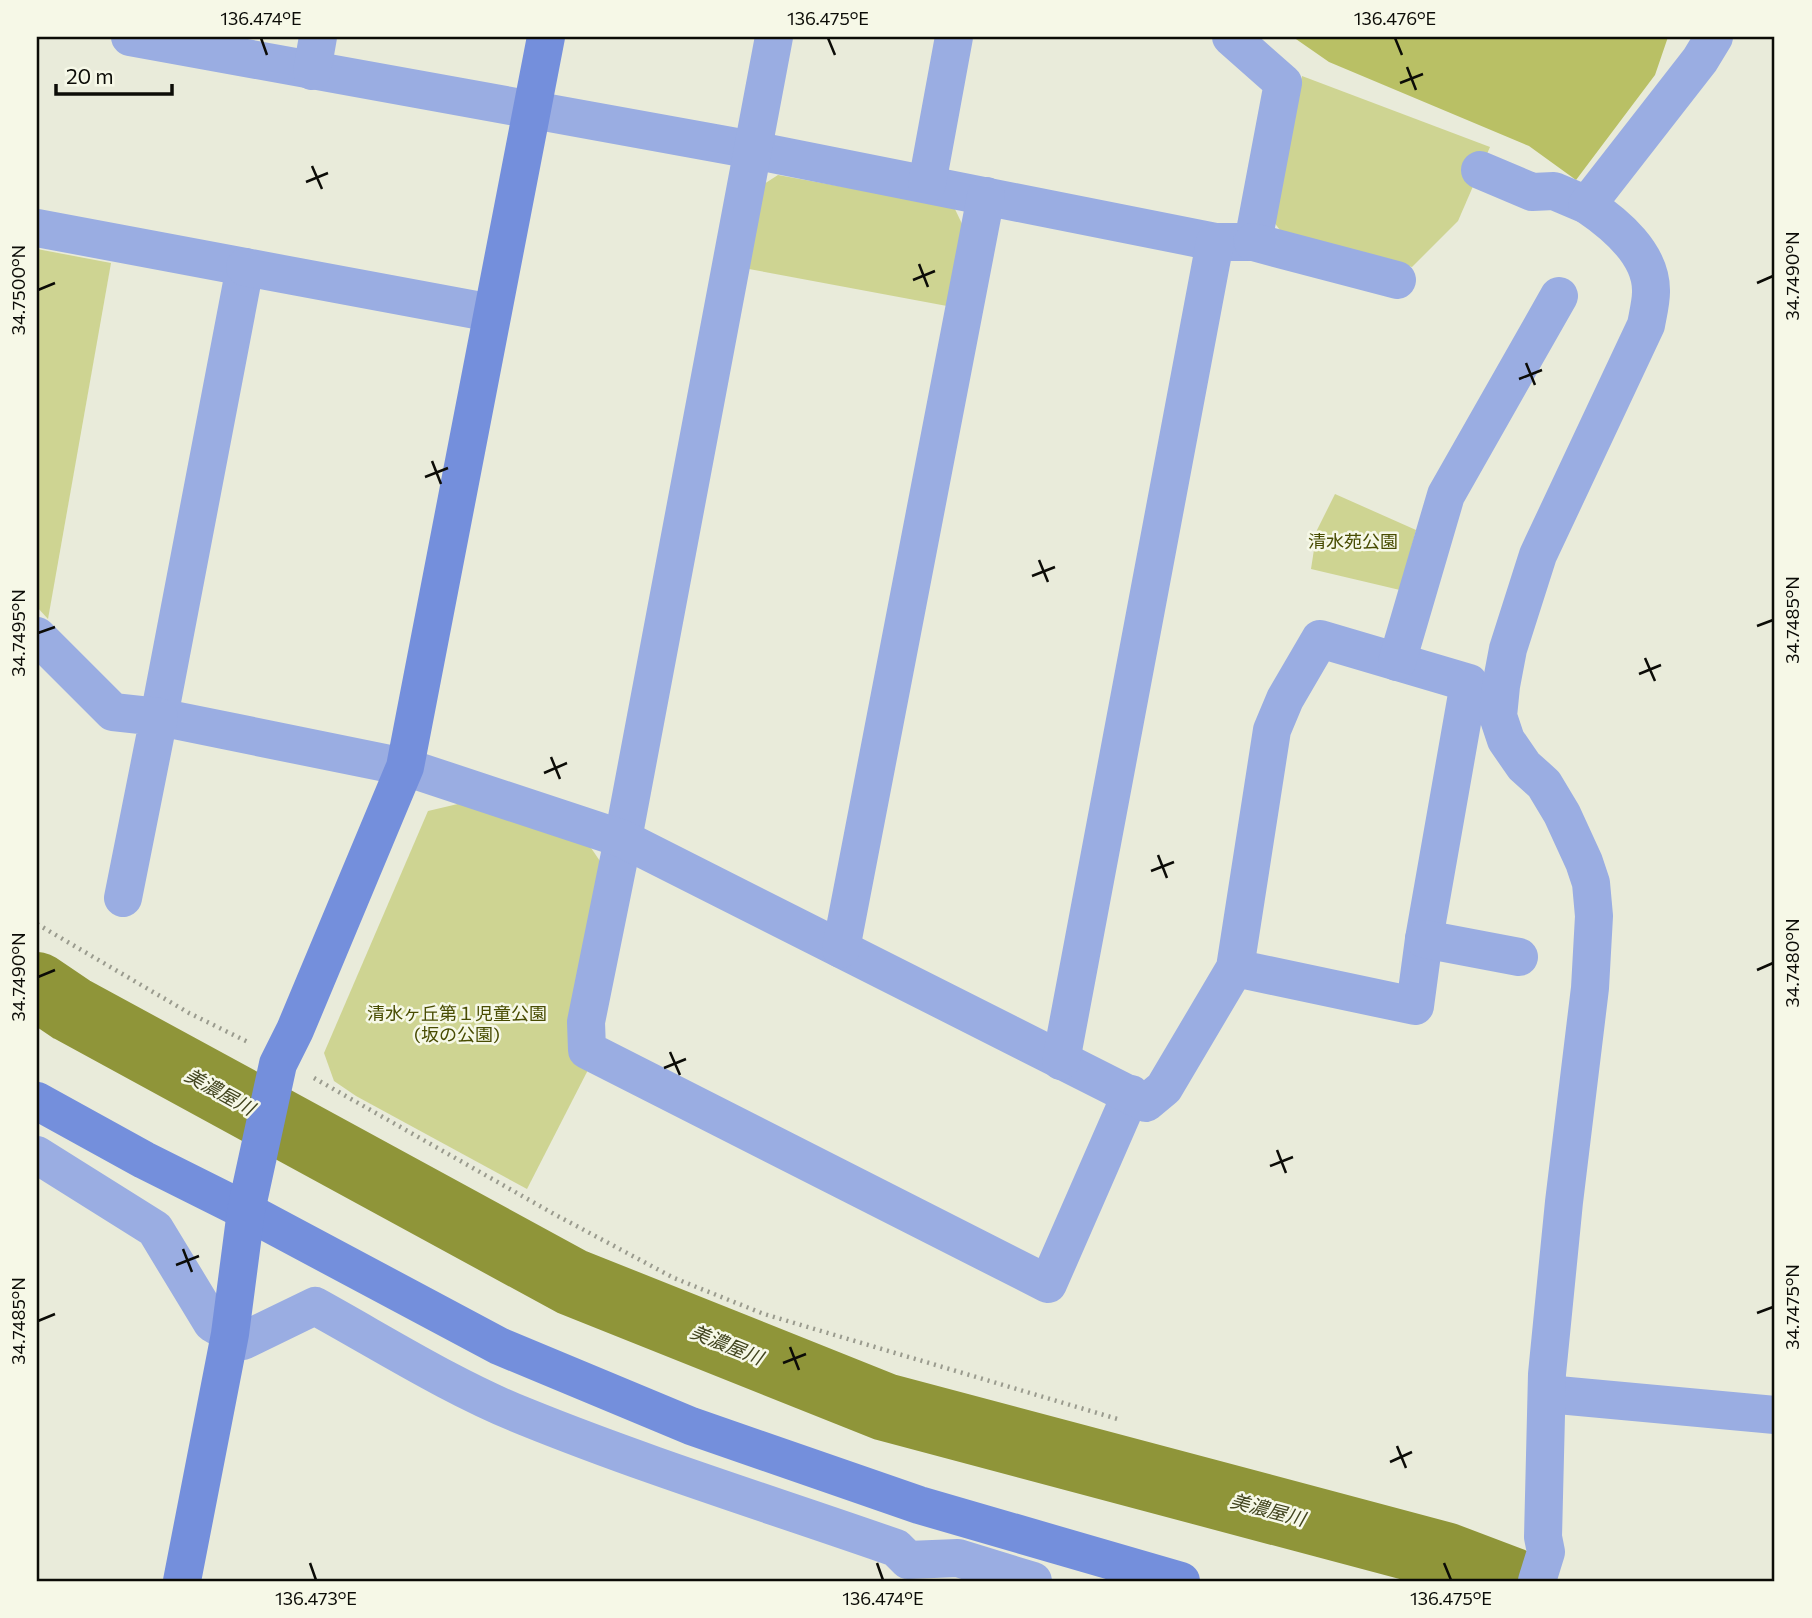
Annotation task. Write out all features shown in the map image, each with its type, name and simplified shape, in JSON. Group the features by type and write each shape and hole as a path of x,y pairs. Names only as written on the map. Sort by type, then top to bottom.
{"street":[{"path":"130,37 315,54 532,111 753,150 1215,242 1253,242 1397,280"},
{"path":"182,1581 230,1334 246,1210 279,1061 405,767 546,37"},
{"path":"774,37 586,1023 587,1050 1048,1284 1131,1094"},
{"path":"927,184 954,37"},
{"path":"1231,37 1283,83 1253,242"},
{"path":"1587,205 1700,60 1714,37"},
{"path":"1480,170 1532,192 1554,191 1587,205 1603,216 1634,246 1646,265 1652,290 1646,325 1538,555 1508,649 1498,716 1506,740 1515,755 1544,785 1574,838 1591,883 1594,916 1590,988 1547,1374 1541,1567"},
{"path":"841,949 986,196"},
{"path":"37,228 492,313"},
{"path":"1061,1061 1215,242"},
{"path":"122,898 245,267"},
{"path":"1397,662 1446,495 1559,296"},
{"path":"37,636 113,712 159,717 405,767 623,839 1146,1103 1164,1088 1235,968 1272,730 1285,699 1320,639 1469,683 1424,939 1415,1006 1235,968"},
{"path":"1424,939 1519,957"},
{"path":"37,1101 499,1346 691,1426 919,1505 1181,1581"},
{"path":"37,1155 155,1229 212,1323 243,1342 315,1306 525,1417 896,1548 906,1571"},
{"path":"1547,1394 1775,1415"},
{"path":"906,1571 919,1505"},
{"path":"906,1571 958,1558 1033,1581"}],"path":[{"path":"37,924 189,1013 674,1278 764,1314 1121,1420"}],"green space":[{"path":"1293,37 1668,37 1655,75 1576,180 1529,146 1329,62"},
{"path":"1302,76 1490,147 1458,221 1412,267 1282,233 1274,222"},
{"path":"778,175 954,207 963,226 947,306 749,269 764,184"},
{"path":"37,249 111,263 48,619 37,607"},
{"name":"清水苑公園","path":"1335,494 1416,530 1400,590 1311,569 1317,530"},
{"name":"清水ヶ丘第１児童公園 (坂の公園)","path":"462,803 589,845 602,864 590,1066 527,1189 356,1096 334,1081 324,1053 428,811"}],"waterway":[{"name":"美濃屋川","path":"37,986 71,1009 572,1282 885,1407 1445,1556 1511,1581"}]}
